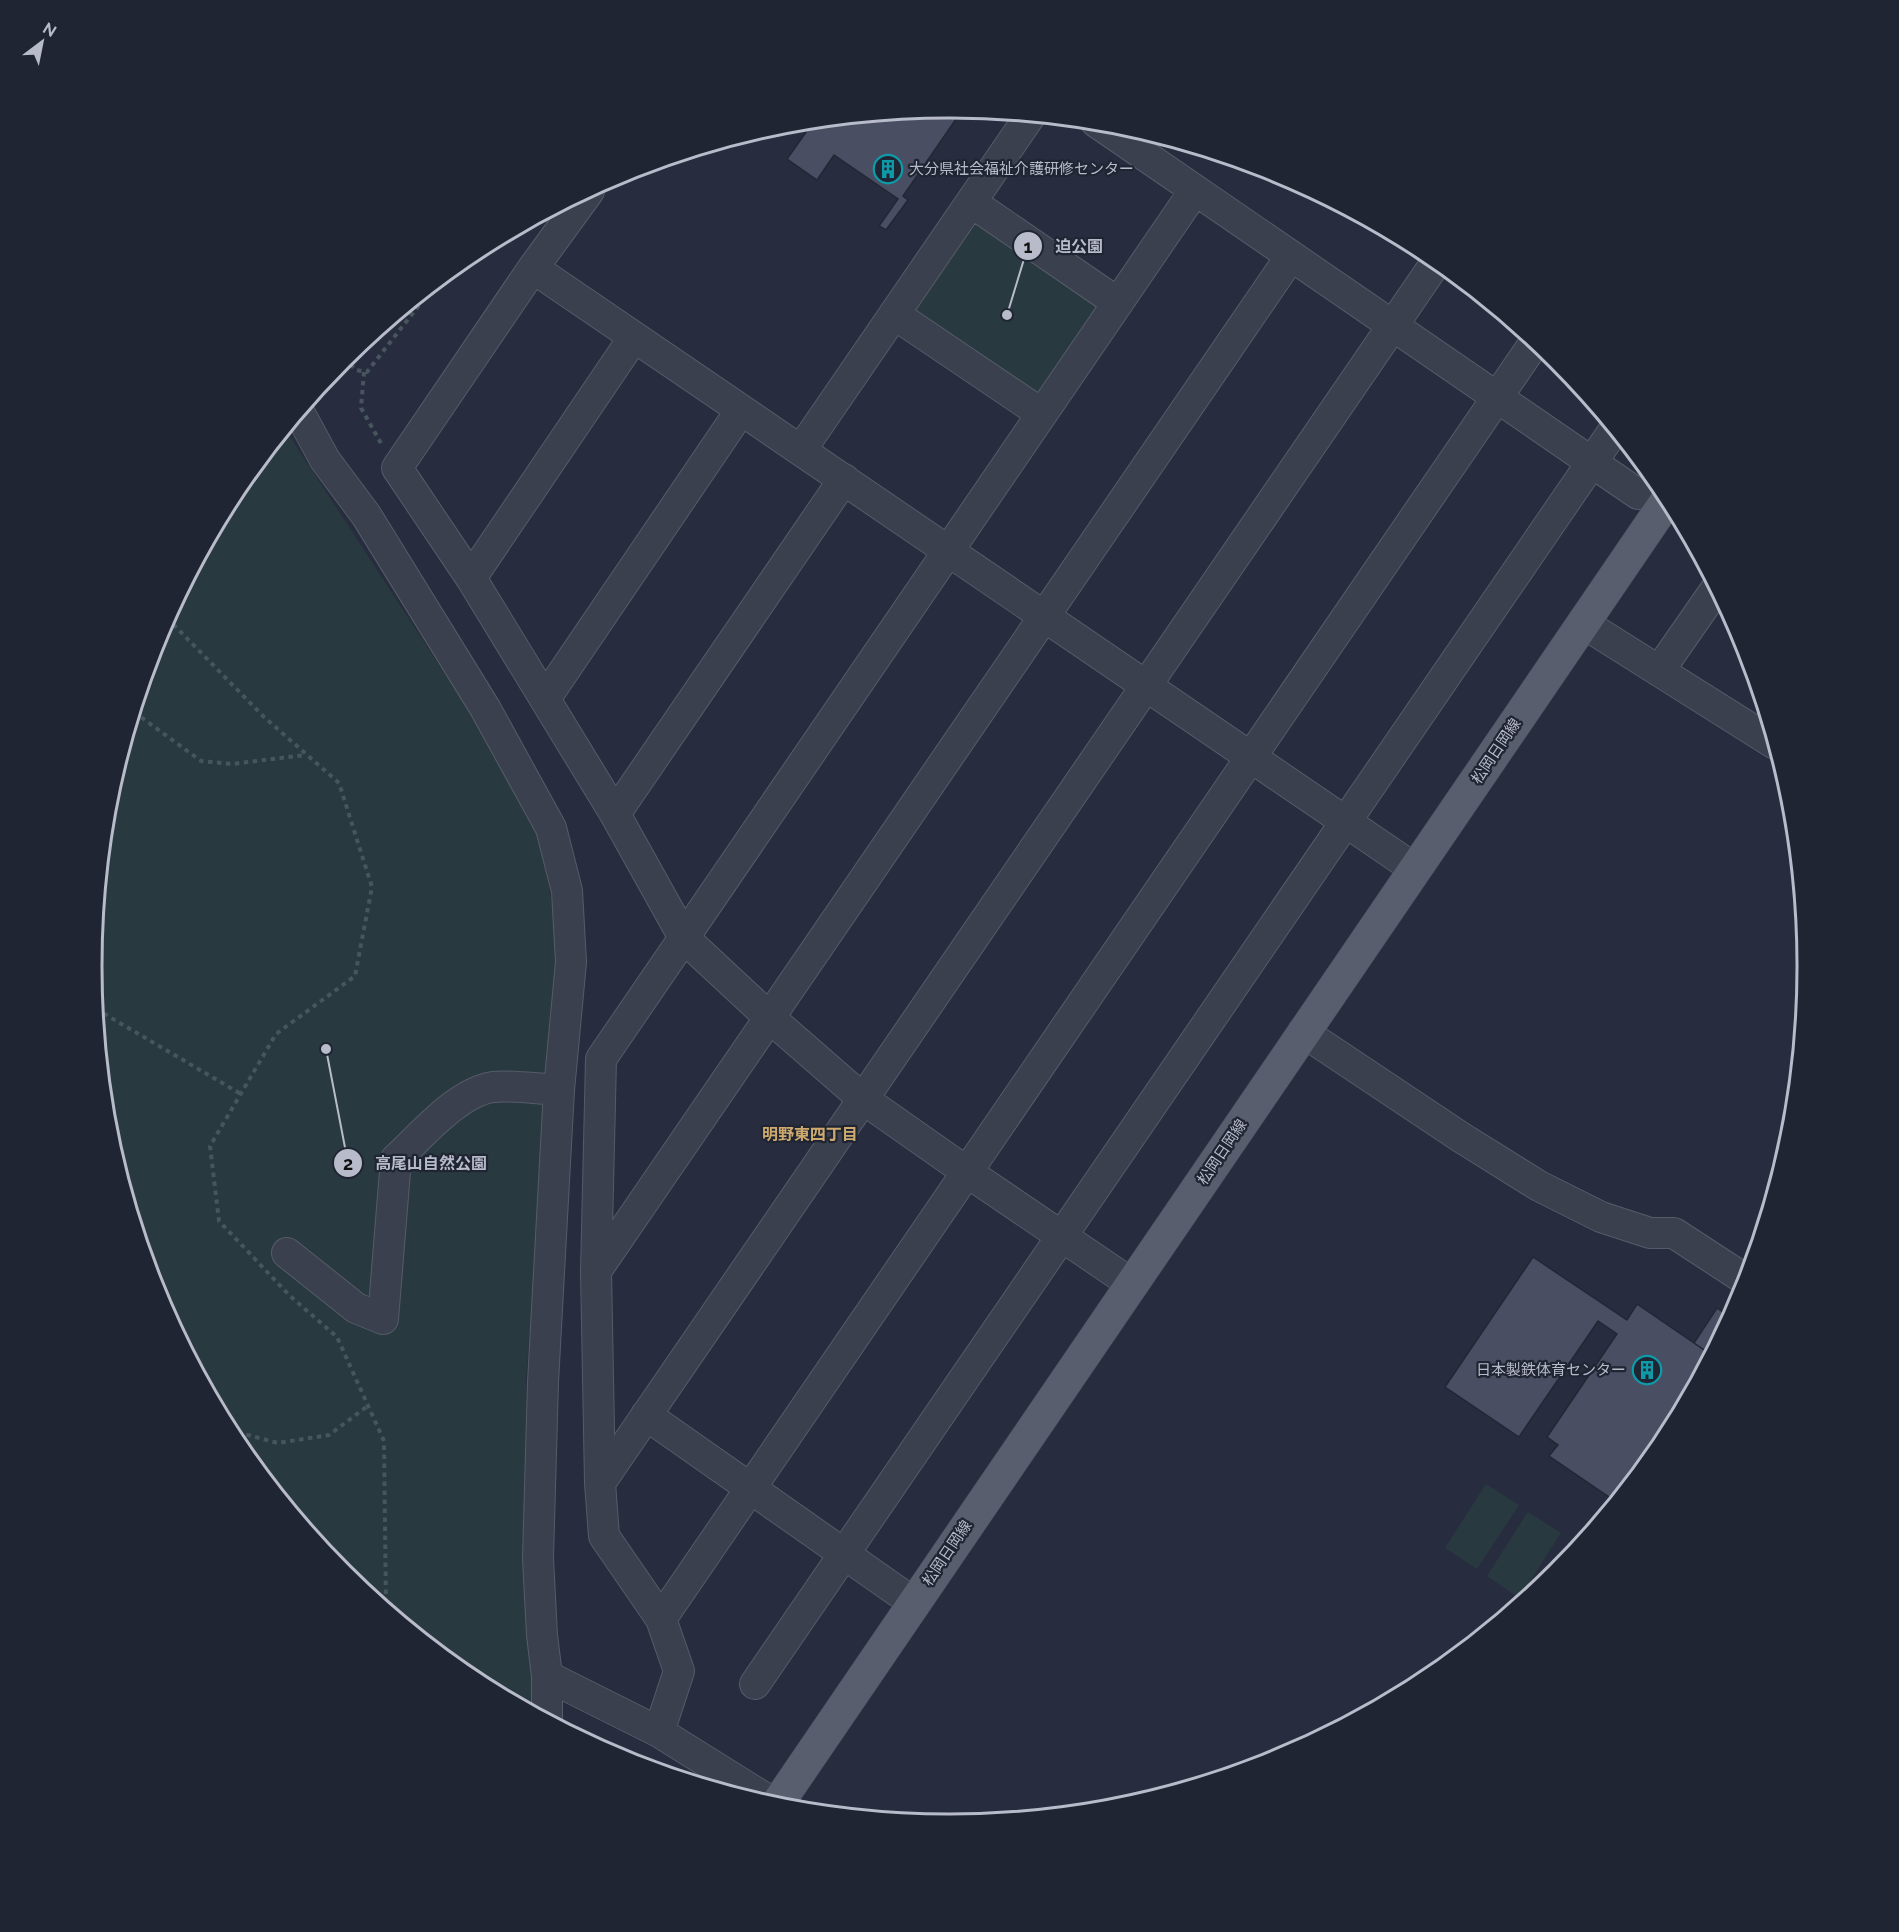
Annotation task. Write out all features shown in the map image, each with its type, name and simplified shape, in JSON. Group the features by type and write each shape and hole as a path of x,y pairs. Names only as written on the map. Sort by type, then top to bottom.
{"main road":[{"name":"松岡日岡線","path":"782,1797 1583,623 1653,496"}],"street":[{"path":"801,450 1026,122"},
{"path":"1115,135 1592,462 1653,496"},
{"path":"659,1732 678,1671 661,1619 604,1536 600,1483 596,1271 601,1059 1195,190"},
{"path":"971,202 1118,303"},
{"path":"580,204 533,268 397,468 471,578 545,699 615,814 684,938 770,1018 863,1098 1132,1284"},
{"path":"596,1271 1291,256"},
{"path":"533,268 1415,869"},
{"path":"600,1483 1431,269"},
{"path":"894,314 1042,414"},
{"path":"471,578 634,337"},
{"path":"661,1619 1530,349"},
{"path":"545,699 741,410"},
{"path":"303,419 325,460 366,515 485,708 551,828 567,891 571,962 559,1090 543,1382 538,1558 542,1635 547,1676 547,1711"},
{"path":"755,1684 1610,436"},
{"path":"615,814 844,480"},
{"path":"1659,671 1712,595"},
{"path":"1583,623 1765,739"},
{"path":"1303,1032 1462,1138 1539,1186 1601,1217 1650,1233 1674,1233 1738,1275"},
{"path":"288,1253 356,1308 383,1319 396,1159 459,1101 479,1091 495,1087 559,1090"},
{"path":"646,1415 914,1603"},
{"path":"547,1676 659,1732 750,1789"}],"path":[{"path":"351,366 364,372 370,370 412,312"},
{"path":"364,372 361,408 397,468"},
{"path":"174,625 264,717 339,783 372,887 355,976 276,1034 210,1146 219,1221 289,1295 337,1337 384,1441 386,1598"},
{"path":"140,717 201,761 232,764 307,755"},
{"path":"104,1014 241,1094"},
{"path":"243,1434 278,1443 329,1435 369,1405"}],"shaded area":[{"path":"983,221 1104,310 1033,399 914,319 913,308 971,223"},
{"path":"289,435 473,717 540,838 561,954 526,1378 534,1704 479,1671 391,1603 312,1525 277,1482 245,1437 189,1341 147,1238 118,1131 109,1077 102,966 109,855 118,801 131,747 147,694 189,591 245,495"},
{"path":"1486,1484 1519,1505 1477,1569 1445,1548"},
{"path":"1528,1512 1561,1533 1527,1585 1516,1596 1487,1576"}],"building":[{"name":"大分県社会福祉介護研修センター","path":"957,118 903,196 908,200 886,230 879,226 898,199 834,155 817,180 787,159 807,131 894,120"},
{"name":"日本製鉄体育センター","path":"1533,1257 1627,1320 1637,1304 1705,1350 1654,1437 1610,1497 1549,1456 1558,1445 1547,1437 1617,1334 1598,1321 1519,1437 1445,1387"},
{"path":"1717,1308 1723,1312 1705,1350 1694,1343"}],"place":[{"name":"大分県社会福祉介護研修センター","path":"888,169"},
{"name":"迫公園","path":"1007,315"},
{"name":"高尾山自然公園","path":"326,1049"},
{"name":"日本製鉄体育センター","path":"1647,1370"}],"district":[{"name":"明野東四丁目","path":"810,1134"}]}
